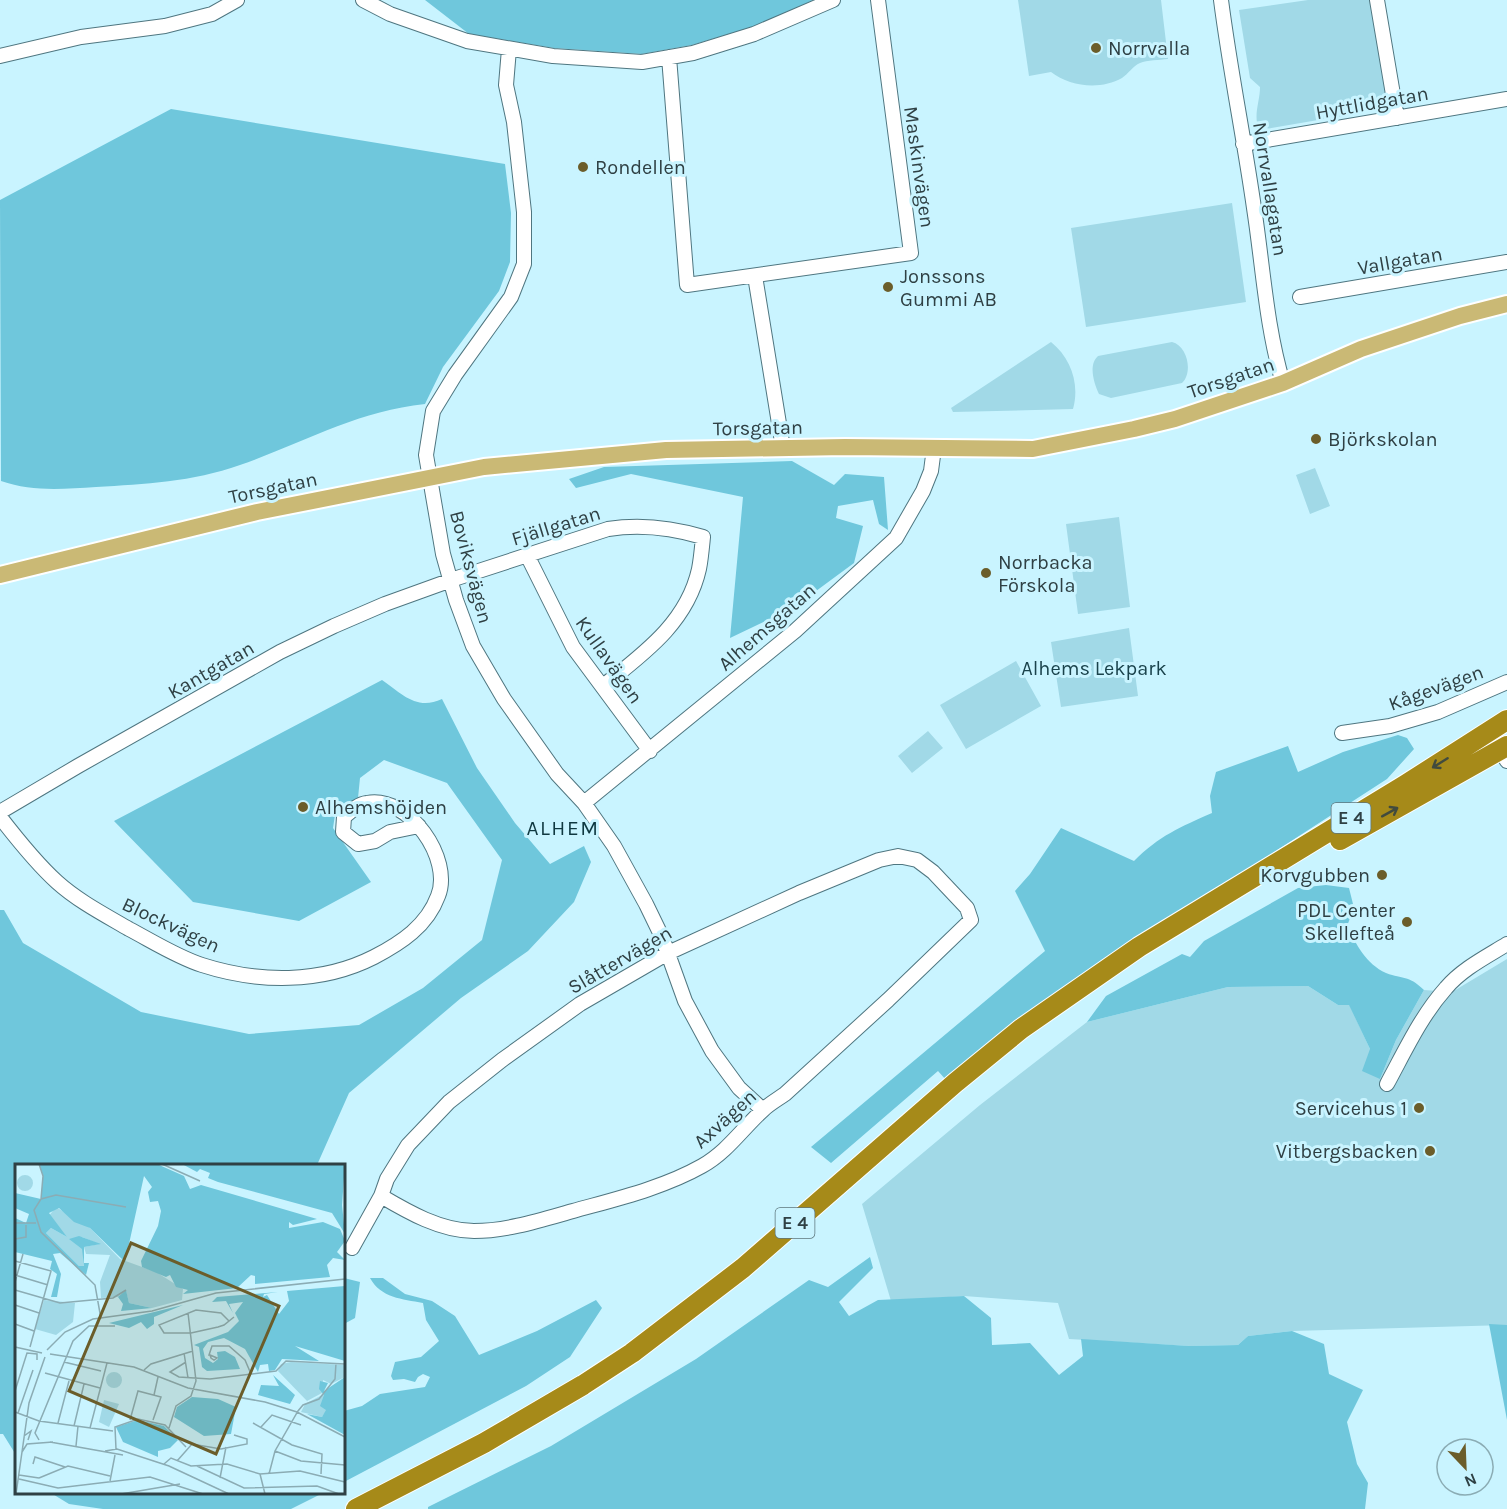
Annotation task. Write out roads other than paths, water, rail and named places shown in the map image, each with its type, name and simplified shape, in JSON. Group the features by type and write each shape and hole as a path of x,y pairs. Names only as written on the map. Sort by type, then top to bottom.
{"highway":[{"name":"E 4","path":"356,1509 484,1443 583,1385 632,1353 743,1268 955,1083 1021,1029 1149,940 1507,720"},
{"name":"E 4","path":"380,1509 542,1421 594,1390 690,1323 746,1278 993,1064 1082,997 1139,958 1230,903 1505,752"}],"main road":[{"name":"Torsgatan","path":"0,575 256,512 484,467 666,450 1032,448 1044,446 1175,419 1283,383 1361,349 1460,316 1507,304"}],"street":[{"path":"0,56 81,37 165,26 213,14 237,0"},
{"path":"363,0 390,14 467,41 553,56 642,62 693,53 754,34 833,0"},
{"name":"Maskinvägen","path":"669,57 687,285 911,253 878,0"},
{"name":"Norrvallagatan","path":"1221,0 1275,358 1283,383"},
{"path":"1377,0 1397,118"},
{"name":"Boviksvägen","path":"509,49 506,85 514,122 524,212 524,264 512,297 455,375 433,411 426,455 443,554 473,646 504,699 557,774 584,803 629,872 668,953 685,1001 712,1051 740,1088 763,1110"},
{"name":"Hyttlidgatan","path":"1243,144 1507,99"},
{"name":"Vallgatan","path":"1300,297 1507,262"},
{"path":"755,276 783,448"},
{"name":"Alhemsgatan","path":"584,803 795,631 896,538 923,492 931,471 934,448"},
{"name":"Fjällgatan","path":"450,580 575,538 624,526 685,532 703,537 699,571 686,603 673,624 652,646 603,686"},
{"name":"Kullavägen","path":"527,555 573,647 650,751"},
{"name":"Kantgatan","path":"0,812 280,652 385,604 450,580"},
{"name":"Kågevägen","path":"1342,733 1390,726 1438,712 1507,682"},
{"path":"1489,732 1505,752"},
{"name":"Blockvägen","path":"0,817 57,882 110,918 149,940 200,964 242,974 288,979 335,972 365,962 398,945 414,932 430,913 440,894 442,871 435,851 424,831 419,826 400,810 383,803 367,803 356,807 344,817 343,832 358,843 375,842 390,832 419,826"},
{"name":"Slåttervägen","path":"352,1248 381,1196 387,1179 408,1145 449,1102 502,1060 580,1005 668,953 799,893 879,860 898,856 917,860 933,872 967,908 971,920"},
{"name":"Axvägen","path":"381,1196 401,1208 450,1228 474,1231 538,1221 624,1197 703,1166 726,1149 763,1110 785,1094 888,1000 971,920"},
{"path":"1387,1084 1423,1018 1446,987 1467,969 1507,944"}],"place":[{"name":"Norrvalla","path":"1096,48"},
{"name":"Rondellen","path":"583,167"},
{"name":"Jonssons Gummi AB","path":"888,287"},
{"name":"Björkskolan","path":"1316,439"},
{"name":"Norrbacka Förskola","path":"986,573"},
{"name":"Alhemshöjden","path":"303,807"},
{"name":"Korvgubben","path":"1382,875"},
{"name":"PDL Center Skellefteå","path":"1407,922"},
{"name":"Servicehus 1","path":"1419,1108"},
{"name":"Vitbergsbacken","path":"1430,1151"}],"district":[{"name":"ALHEM","path":"563,828"}],"park label":[{"name":"Alhems Lekpark","path":"1094,668"}]}
